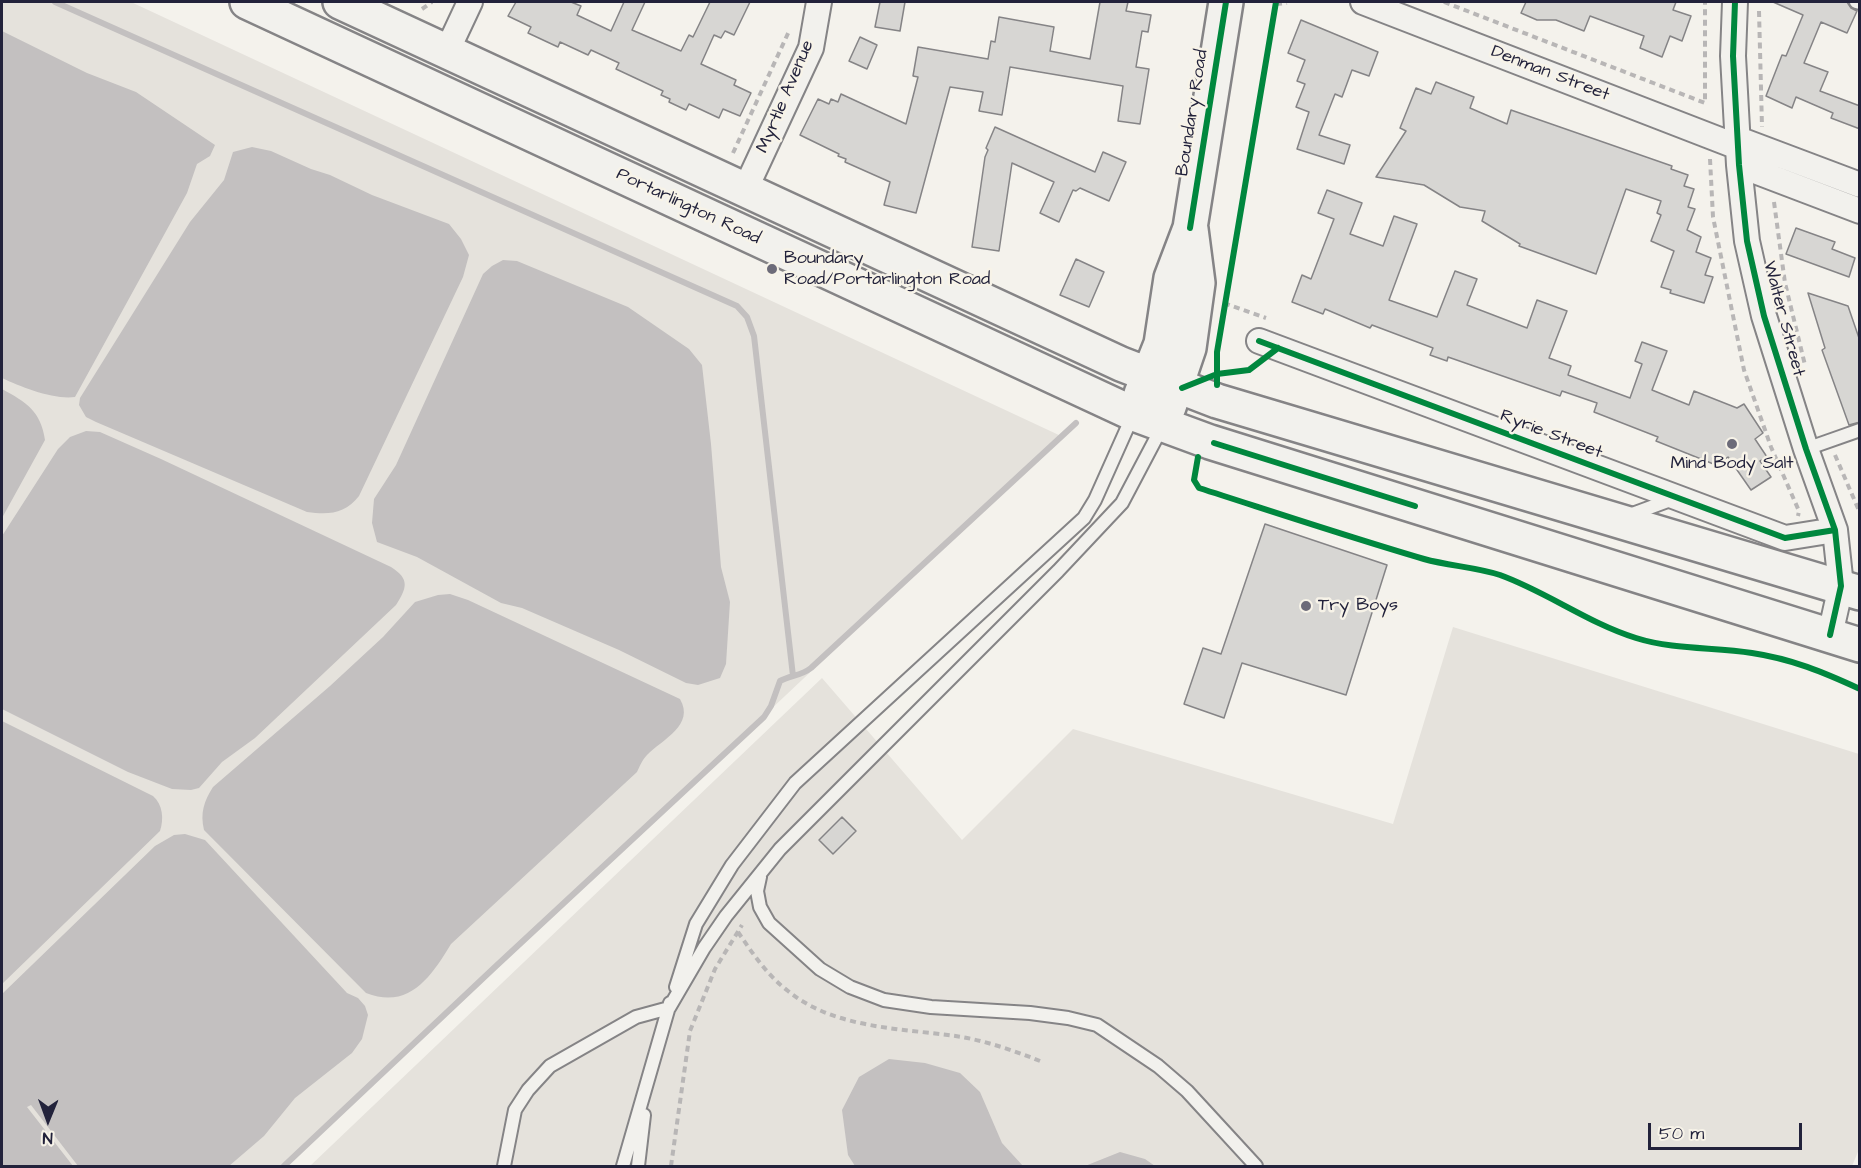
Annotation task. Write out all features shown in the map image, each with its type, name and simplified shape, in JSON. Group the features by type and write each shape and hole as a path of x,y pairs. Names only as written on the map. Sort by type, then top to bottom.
{"main road":[{"name":"Portarlington Road","path":"247,2 1148,420"},
{"path":"340,2 1121,364 1162,380 1217,400 1850,590"},
{"name":"Boundary Road","path":"1148,420 1162,380 1189,348 1198,283 1191,228 1226,2"},
{"path":"1148,420 1210,442 1845,640"}],"street":[{"path":"447,51 470,2"},
{"name":"Myrtle Avenue","path":"745,190 811,48 819,2"},
{"name":"Denman Street","path":"1363,2 1738,150 1860,211"},
{"name":"Walter Street","path":"1735,2 1733,56 1738,150 1748,241 1764,315 1806,449 1835,530 1850,590 1845,640"},
{"name":"Denman Street","path":"1738,150 1860,185"},
{"name":"Ryrie Street","path":"1259,341 1785,538 1835,530"}],"lane":[{"path":"504,1167 515,1110 528,1090 550,1066 636,1017 669,1008 710,940 780,849 1058,571 1122,503 1148,420"},
{"path":"623,1167 696,924 732,865 795,783 1084,518 1148,420"},
{"path":"1806,449 1860,430"},
{"path":"1618,519 1676,498"},
{"path":"760,873 758,898 769,923 820,969 850,987 884,1000 962,1010 1030,1013 1097,1025 1158,1066 1187,1091 1256,1167"},
{"path":"638,1167 650,1072"}],"path":[{"path":"422,9 432,2"},
{"path":"1444,2 1705,103 1705,2"},
{"path":"1759,2 1762,122"},
{"path":"1274,15 1276,3 1287,3"},
{"path":"733,153 789,32 791,22"},
{"path":"1710,165 1713,217 1744,369 1771,447 1799,511 1798,521"},
{"path":"1773,197 1785,283 1807,375"},
{"path":"1223,313 1226,292"},
{"path":"1224,303 1277,322"},
{"path":"1829,441 1860,513"},
{"path":"671,1167 690,1031 715,969 758,898"}],"shaded area":[{"path":"2,2 131,2 1061,436 286,1166 2,1166"},
{"path":"2,31 87,73 136,92 215,145 210,156 197,164 187,193 75,397 48,395 2,378"},
{"path":"252,147 271,151 372,195 449,224 461,239 469,255 463,277 359,496 348,507 336,512 307,512 96,422 86,417 79,405 80,398 190,222 224,180 233,152"},
{"path":"503,260 517,261 628,307 689,349 702,365 721,567 730,602 726,664 720,678 698,685 686,683 619,650 522,608 501,603 417,557 377,542 372,523 374,499 396,465 483,274"},
{"path":"2,389 31,408 40,422 45,440 2,518"},
{"path":"86,431 100,432 161,459 391,567 404,580 403,594 396,605 255,738 222,762 199,788 172,789 128,772 2,709 2,536 58,449 70,437"},
{"path":"450,594 468,600 680,699 684,708 683,716 675,731 645,757 637,772 451,944 427,978 407,994 381,997 366,993 204,830 203,813 205,802 213,787 330,686 383,637 415,602"},
{"path":"1453,627 1859,754 1860,1147 1852,1166 310,1166 822,678 962,840 1073,729 1393,824"},
{"path":"2,721 153,796 161,808 162,822 160,831 2,984"},
{"path":"185,834 205,840 347,993 358,998 365,1006 368,1015 362,1039 352,1053 295,1098 264,1136 229,1166 78,1166 31,1105 27,1107 73,1166 2,1166 2,994 155,846 174,835"},
{"path":"889,1059 925,1063 960,1073 980,1092 1002,1143 1023,1166 855,1166 848,1155 842,1110 859,1077"},
{"path":"1120,1152 1145,1159 1155,1166 1085,1166"}],"building":[{"path":"516,2 571,2 581,6 577,15 611,31 624,2 645,2 632,30 681,51 689,35 693,37 710,2 750,2 734,35 725,31 721,38 714,35 701,64 736,80 734,85 751,93 740,116 723,109 719,118 689,104 686,110 669,102 670,99 661,95 663,91 616,69 619,63 591,50 588,55 560,42 558,47 528,33 531,27 508,16"},
{"path":"880,2 905,2 900,31 875,27"},
{"path":"1100,2 1128,2 1126,11 1151,15 1148,32 1142,31 1136,67 1149,69 1140,124 1118,121 1123,86 1010,67 1002,115 979,111 983,92 950,87 916,213 884,205 890,182 845,162 846,159 838,156 839,154 800,135 818,99 829,104 831,99 838,102 841,94 906,124 918,77 913,76 918,47 988,59 991,41 995,42 999,17 1054,27 1050,51 1090,59"},
{"path":"1526,2 1676,2 1673,10 1691,16 1682,41 1670,36 1662,57 1640,48 1644,36 1590,16 1584,31 1556,20 1537,20 1521,13"},
{"path":"1773,2 1847,2 1857,11 1847,33 1821,22 1804,63 1828,72 1820,91 1860,106 1860,129 1831,118 1833,113 1796,97 1792,108 1766,96 1782,55 1786,56 1803,15"},
{"path":"1301,20 1378,52 1369,76 1352,70 1342,97 1335,94 1319,135 1350,145 1344,164 1297,149 1309,112 1296,107 1305,84 1297,81 1305,60 1288,53"},
{"path":"860,37 877,45 867,69 849,61"},
{"path":"1436,82 1474,97 1470,108 1507,124 1511,110 1672,166 1671,169 1688,175 1684,186 1694,189 1688,207 1695,209 1687,230 1701,237 1696,252 1711,258 1705,275 1713,277 1704,303 1670,293 1671,290 1661,287 1674,251 1651,241 1661,215 1657,213 1661,201 1626,189 1596,274 1519,246 1520,244 1482,221 1485,211 1460,207 1424,185 1376,177 1406,131 1400,128 1416,88 1431,94"},
{"path":"995,127 1095,172 1103,152 1126,162 1109,201 1080,188 1073,190 1059,222 1040,213 1054,182 1012,163 999,251 972,247 985,157 988,150 986,148"},
{"path":"1327,190 1362,203 1350,234 1383,246 1394,216 1417,224 1389,300 1437,317 1455,271 1477,279 1467,305 1527,328 1537,300 1567,311 1549,358 1571,366 1568,375 1630,398 1642,364 1635,361 1642,342 1667,351 1652,390 1689,405 1694,391 1737,408 1744,404 1763,433 1755,439 1767,457 1760,461 1771,477 1751,490 1728,457 1716,465 1656,441 1658,437 1594,412 1597,403 1562,391 1560,396 1448,357 1447,361 1430,355 1433,348 1372,325 1370,328 1325,309 1323,314 1292,302 1302,275 1311,279 1334,219 1318,213"},
{"path":"1796,228 1835,242 1832,249 1855,258 1849,277 1786,254"},
{"path":"1076,259 1104,272 1089,307 1060,295"},
{"path":"1808,293 1848,306 1860,341 1860,422 1849,425 1822,350 1825,348"},
{"name":"Try Boys","path":"1265,524 1387,565 1346,695 1242,663 1224,718 1184,704 1203,648 1221,654"},
{"path":"842,817 856,831 833,854 819,840"}],"waterway":[{"path":"55,2 737,306 747,317 754,336 793,676"},
{"path":"284,1166 764,717 771,706 780,681 811,668 1076,423"}],"cycle path":[{"path":"1190,228 1226,2"},
{"path":"1217,385 1217,352 1276,2"},
{"path":"1735,2 1733,56 1739,165 1747,241 1764,316 1806,449 1835,530 1841,586 1830,635"},
{"path":"1259,341 1785,538 1835,530"},
{"path":"1182,388 1217,374 1249,370 1278,348"},
{"path":"1214,443 1415,506"},
{"path":"1198,457 1194,480 1199,488 1424,559 1500,575 1618,632 1636,638 1665,645 1737,651 1781,659 1860,689"}],"place":[{"name":"Boundary Road/Portarlington Road","path":"772,269"},
{"name":"Mind Body Salt","path":"1732,444"},
{"name":"Try Boys","path":"1306,606"}]}
